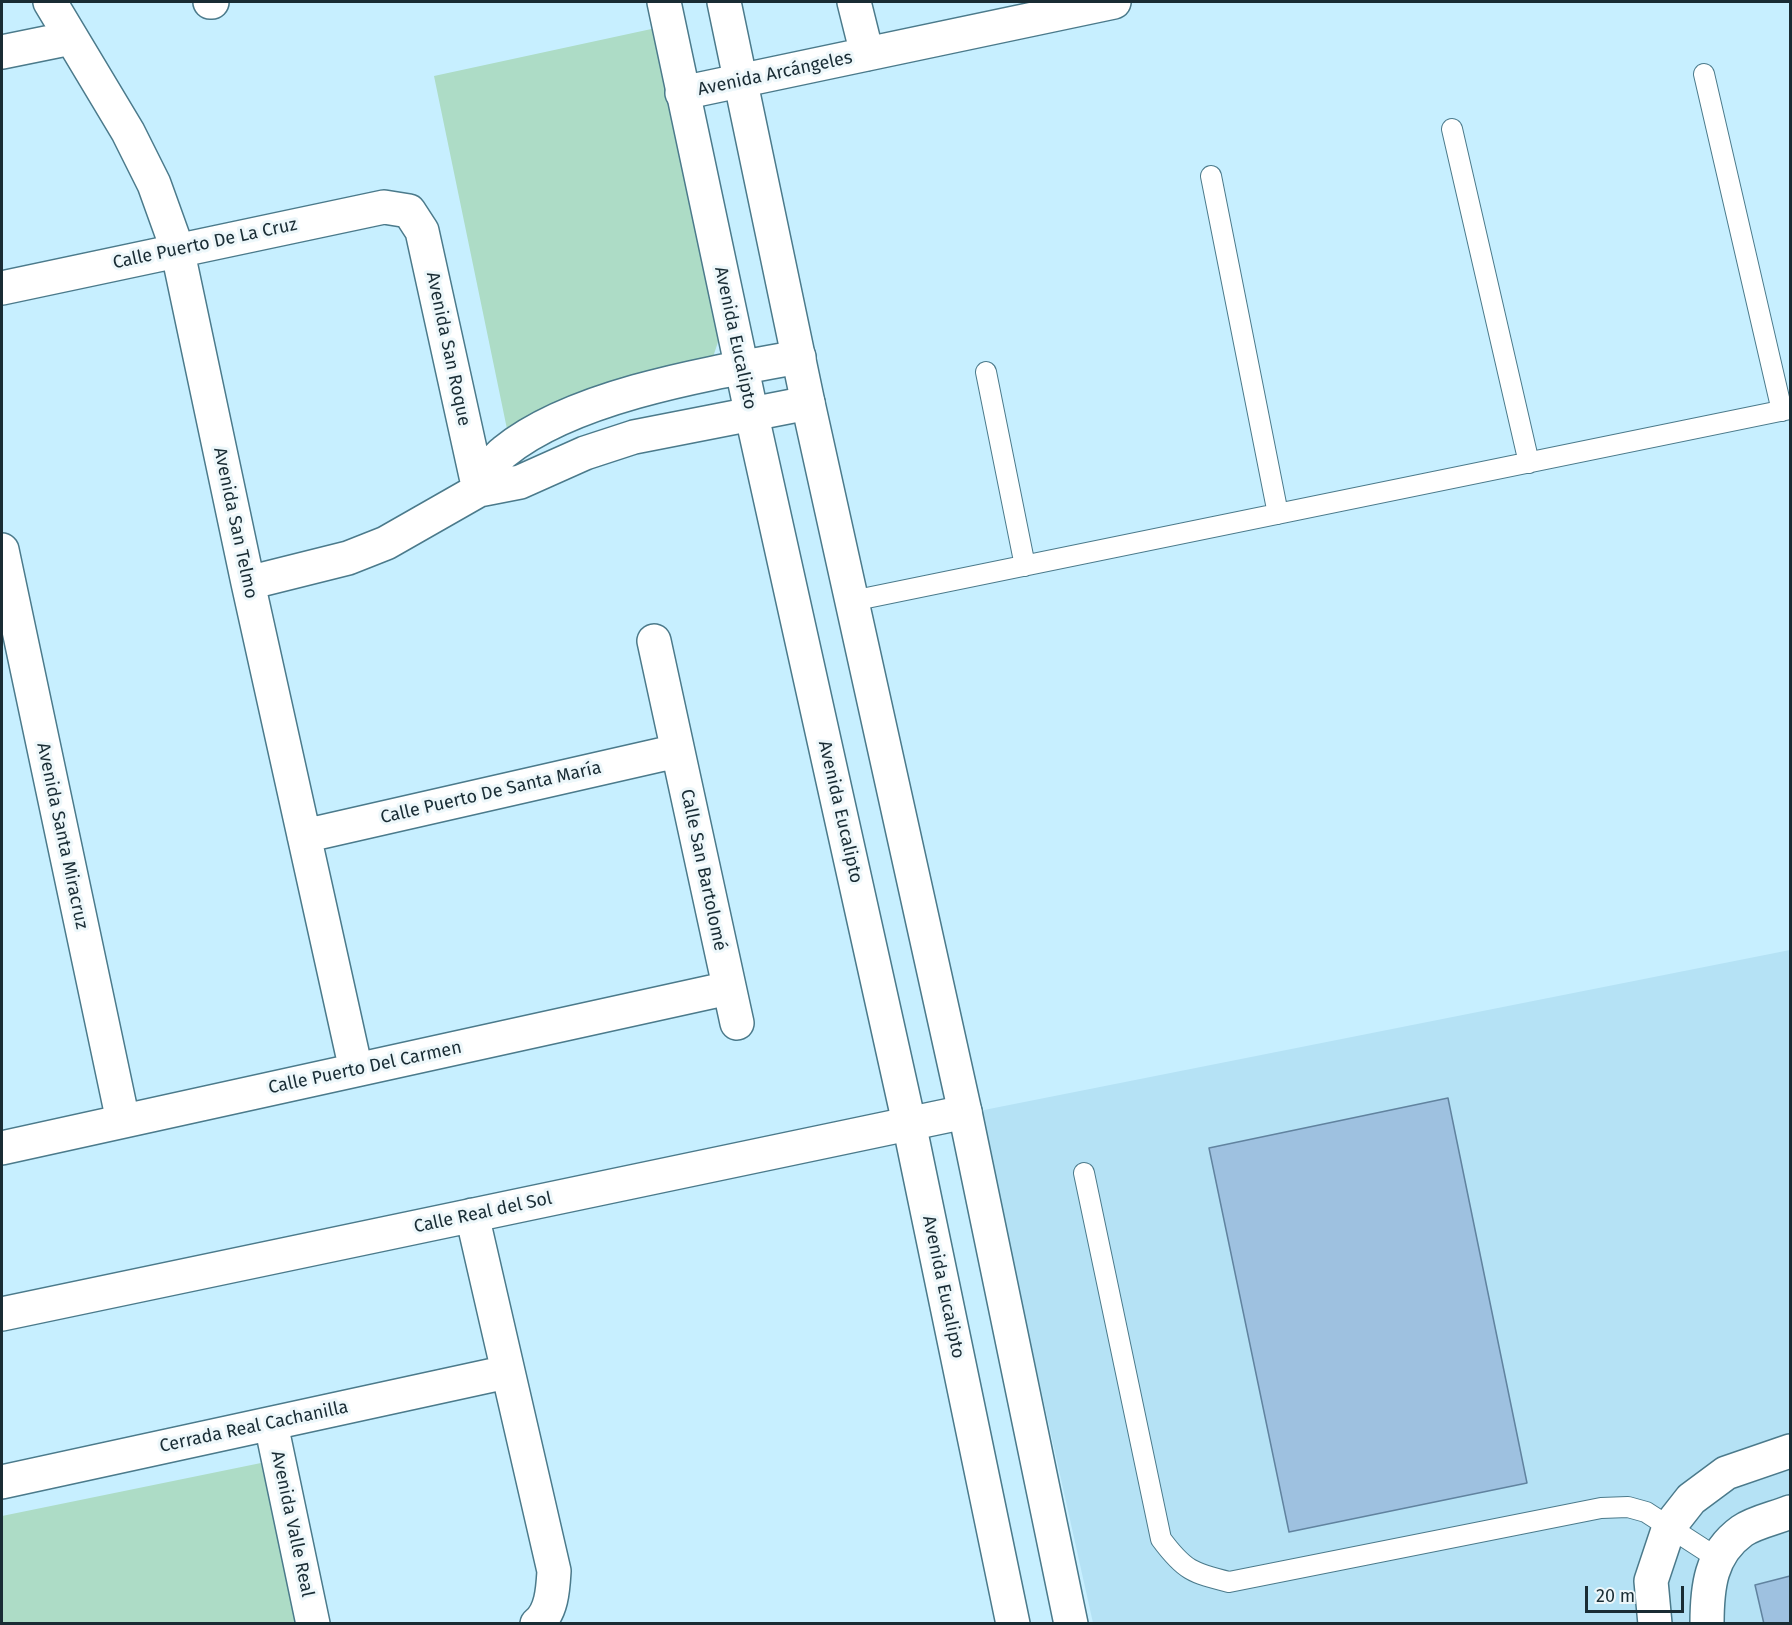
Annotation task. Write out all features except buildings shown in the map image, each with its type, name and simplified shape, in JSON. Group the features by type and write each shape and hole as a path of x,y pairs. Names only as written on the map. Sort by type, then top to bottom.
{"street":[{"name":"Avenida San Telmo","path":"50,2 128,132 154,184 177,248 248,583 356,1070"},
{"name":"Avenida Eucalipto","path":"664,2 741,368 909,1124 1013,1623"},
{"path":"724,2 808,403 964,1112 1071,1623"},
{"name":"Avenida Arcángeles","path":"854,2 867,54"},
{"name":"Avenida Arcángeles","path":"682,93 1114,2"},
{"path":"2,52 71,38"},
{"name":"Calle Puerto De La Cruz","path":"2,288 177,248 384,207 409,210"},
{"name":"Avenida San Roque","path":"409,210 422,231 478,490"},
{"path":"478,490 502,453 556,420 615,398 741,368 799,357"},
{"path":"248,583 348,558 386,543 478,490 520,482 585,453 634,437 752,416 808,403"},
{"name":"Avenida Santa Miracruz","path":"2,550 123,1121"},
{"name":"Calle San Bartolomé","path":"654,641 737,1023"},
{"name":"Calle Puerto De Santa María","path":"304,836 677,751"},
{"name":"Calle Puerto Del Carmen","path":"2,1148 729,988"},
{"name":"Calle Real del Sol","path":"2,1314 964,1112"},
{"path":"472,1215 554,1570 553,1594 541,1620 537,1623"},
{"name":"Cerrada Real Cachanilla","path":"2,1482 507,1372"},
{"name":"Avenida Valle Real","path":"271,1424 313,1623"},
{"path":"1655,1623 1651,1581 1669,1527 1691,1499 1726,1473 1791,1451"},
{"path":"1707,1623 1707,1590 1717,1558 1743,1531 1791,1512"}],"lane":[{"path":"852,601 1786,410 1704,74"},
{"path":"1452,129 1529,463"},
{"path":"1211,176 1278,514"},
{"path":"986,372 1025,566"},
{"path":"1084,1173 1161,1539 1178,1562 1198,1575 1229,1582 1601,1508 1628,1507 1646,1512 1717,1558"}],"shaded area":[{"path":"1790,950 1790,1623 1093,1623 979,1111"}],"green space":[{"path":"656,28 726,318 713,357 629,377 507,429 434,76"},
{"path":"261,1463 298,1623 2,1623 2,1516"}]}
